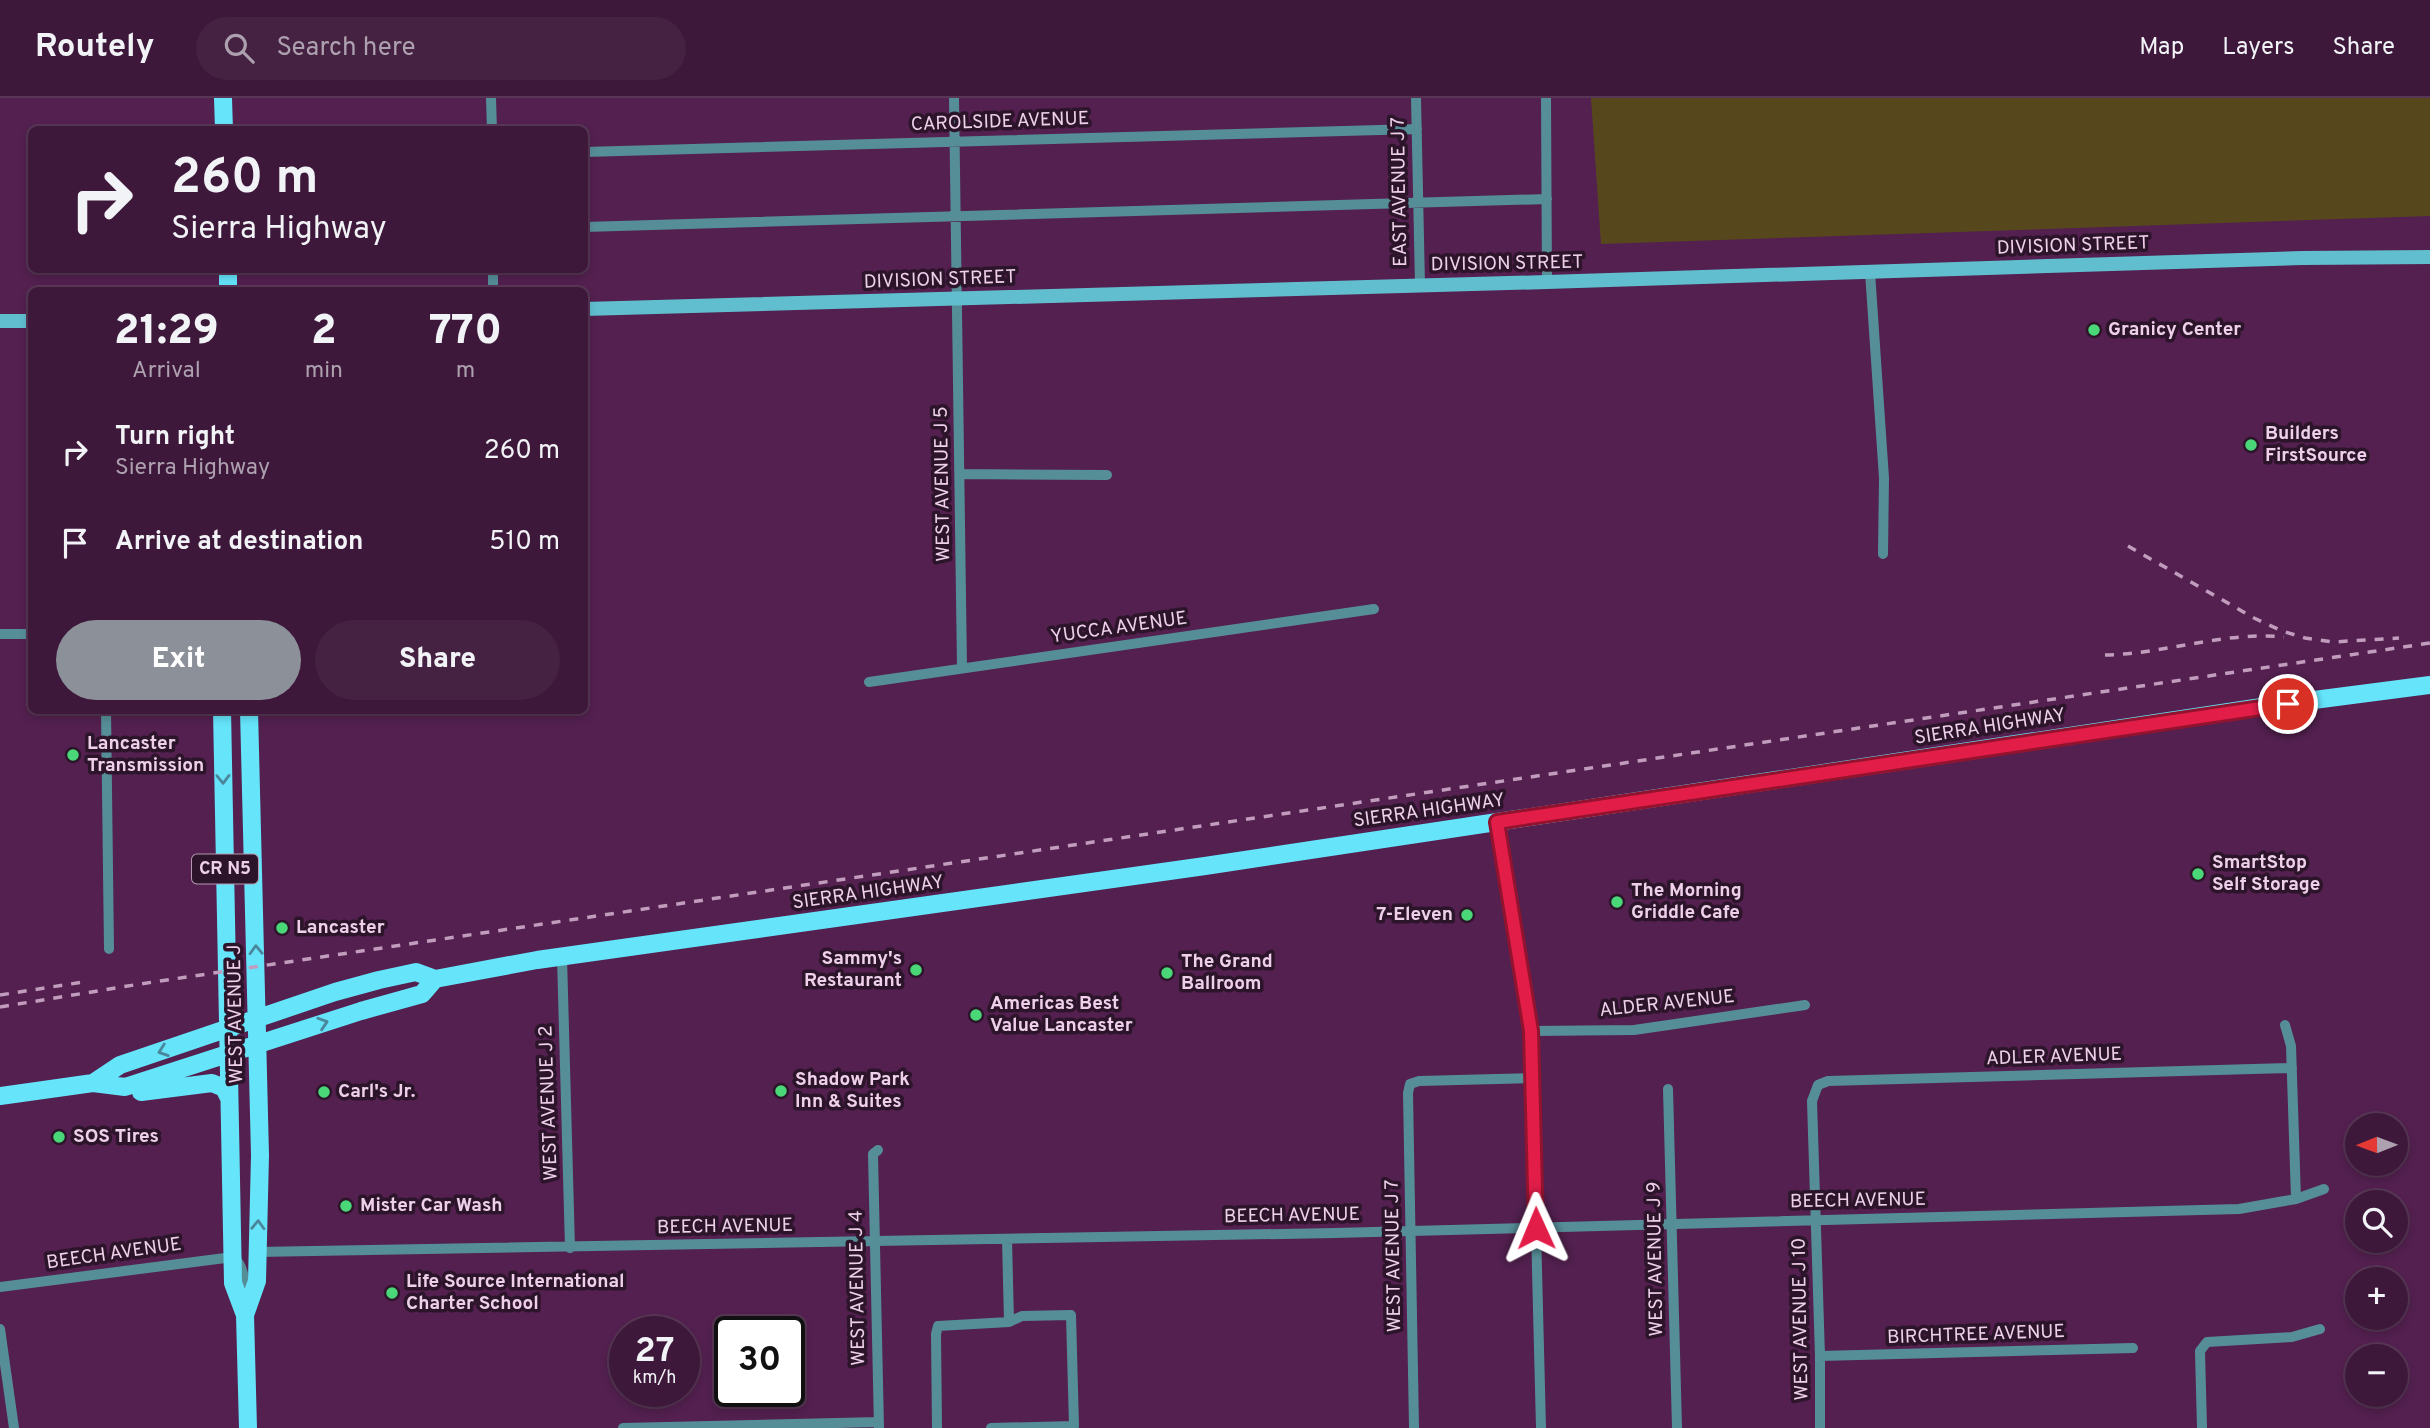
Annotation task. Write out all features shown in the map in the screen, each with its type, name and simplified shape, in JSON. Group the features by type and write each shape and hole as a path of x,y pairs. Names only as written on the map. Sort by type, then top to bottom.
{"main road":[{"path":"223,98 224,126"},
{"name":"DIVISION STREET","path":"588,309 2302,258 2430,257"},
{"path":"0,321 28,320"},
{"name":"SIERRA HIGHWAY","path":"93,1083 120,1065 335,992 416,972 435,979 562,957 772,929 2255,708 2430,685"},
{"name":"WEST AVENUE J","path":"222,714 233,1283 245,1315 248,1428"},
{"name":"WEST AVENUE J","path":"245,1315 257,1281 260,1155 248,714"},
{"name":"SIERRA HIGHWAY","path":"0,1096 93,1083 125,1087 361,1010 422,994 435,979"},
{"path":"93,1083 109,1096 212,1083 224,1088 229,1098"}],"street":[{"path":"491,98 492,126"},
{"name":"WEST AVENUE J 5","path":"954,98 961,474 961,668"},
{"name":"EAST AVENUE J 7","path":"1416,98 1420,285"},
{"path":"1546,98 1547,282"},
{"name":"CAROLSIDE AVENUE","path":"588,152 1417,129"},
{"path":"588,227 1547,199"},
{"path":"1870,272 1884,478 1883,554"},
{"path":"961,474 1107,475"},
{"name":"YUCCA AVENUE","path":"869,682 1374,609"},
{"path":"0,634 28,634"},
{"path":"106,714 109,949"},
{"path":"1497,822 1531,1031 1541,1428"},
{"name":"WEST AVENUE J 2","path":"562,957 570,1248"},
{"name":"ALDER AVENUE","path":"1531,1031 1634,1030 1805,1005"},
{"path":"2284,1025 2291,1046 2295,1199"},
{"name":"ADLER AVENUE","path":"1818,1085 1828,1081 2292,1068"},
{"name":"WEST AVENUE J 7","path":"1414,1428 1408,1093 1410,1084 1419,1081 1532,1078"},
{"name":"WEST AVENUE J 10","path":"1818,1085 1812,1101 1820,1428"},
{"name":"WEST AVENUE J 9","path":"1668,1089 1677,1428"},
{"name":"WEST AVENUE J 4","path":"878,1150 873,1154 879,1425"},
{"name":"BEECH AVENUE","path":"257,1252 1412,1231 2239,1209 2295,1199 2324,1189"},
{"path":"1007,1239 1009,1322"},
{"name":"BEECH AVENUE","path":"0,1287 233,1257"},
{"path":"937,1428 938,1326 1009,1322 1022,1316 1070,1315 1074,1426 991,1428"},
{"path":"0,1329 15,1428"},
{"path":"2203,1428 2200,1351 2207,1342 2292,1337 2320,1329"},
{"name":"BIRCHTREE AVENUE","path":"1820,1356 2133,1348"},
{"path":"623,1428 879,1425"}],"shaded area":[{"path":"1591,98 2430,98 2430,216 1601,244"}],"railway":[{"path":"2128,546 2254,618 2282,631 2333,642 2399,638"},
{"path":"2105,655 2239,637 2284,637"},
{"path":"0,1007 2430,643"},
{"path":"0,995 83,982"}],"place":[{"name":"Granicy Center","path":"2094,330"},
{"name":"Builders FirstSource","path":"2251,445"},
{"name":"Lancaster Transmission","path":"73,755"},
{"name":"SmartStop Self Storage","path":"2198,874"},
{"name":"The Morning Griddle Cafe","path":"1617,902"},
{"name":"7-Eleven","path":"1467,915"},
{"name":"Lancaster","path":"282,928"},
{"name":"Sammy's Restaurant","path":"916,970"},
{"name":"The Grand Ballroom","path":"1167,973"},
{"name":"Americas Best Value Lancaster","path":"976,1015"},
{"name":"Shadow Park Inn & Suites","path":"781,1091"},
{"name":"Carl's Jr.","path":"324,1092"},
{"name":"SOS Tires","path":"59,1137"},
{"name":"Mister Car Wash","path":"346,1206"},
{"name":"Life Source International Charter School","path":"392,1293"}],"route":[{"path":"1536,1228 1531,1031 1497,822 2288,704"}]}
